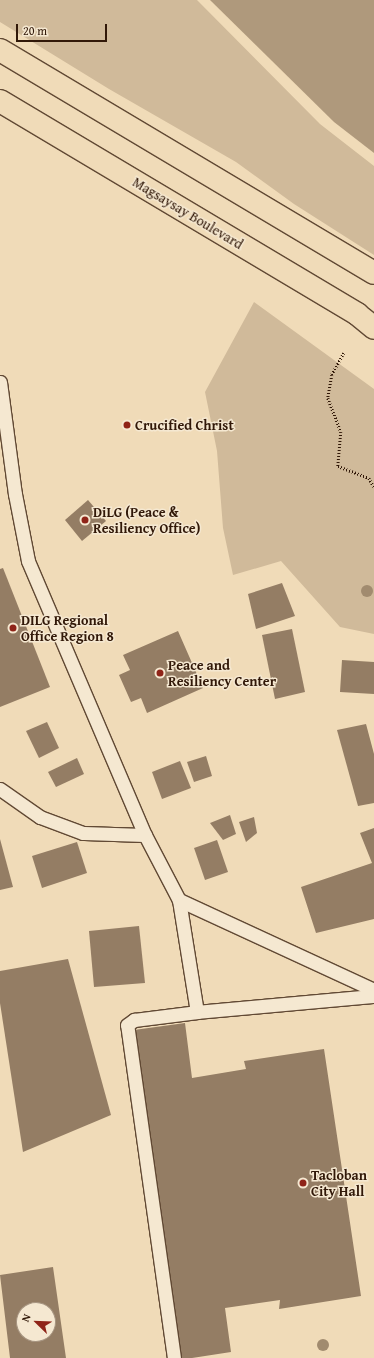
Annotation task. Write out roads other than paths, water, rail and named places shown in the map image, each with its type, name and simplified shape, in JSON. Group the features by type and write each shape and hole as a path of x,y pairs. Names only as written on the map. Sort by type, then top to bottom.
{"main road":[{"path":"0,50 374,273"},
{"name":"Magsaysay Boulevard","path":"0,101 350,310 374,328"}],"lane":[{"path":"0,382 15,494 28,561 145,835 179,900 197,1012"},
{"path":"0,789 40,817 84,833 145,835"},
{"path":"179,900 374,990"},
{"path":"174,1358 127,1025 134,1020 197,1012 374,996"}],"place":[{"name":"Crucified Christ","path":"127,425"},
{"name":"DiLG (Peace & Resiliency Office)","path":"85,520"},
{"name":"DILG Regional Office Region 8","path":"13,628"},
{"name":"Peace and Resiliency Center","path":"160,673"},
{"name":"Tacloban City Hall","path":"303,1183"}]}
